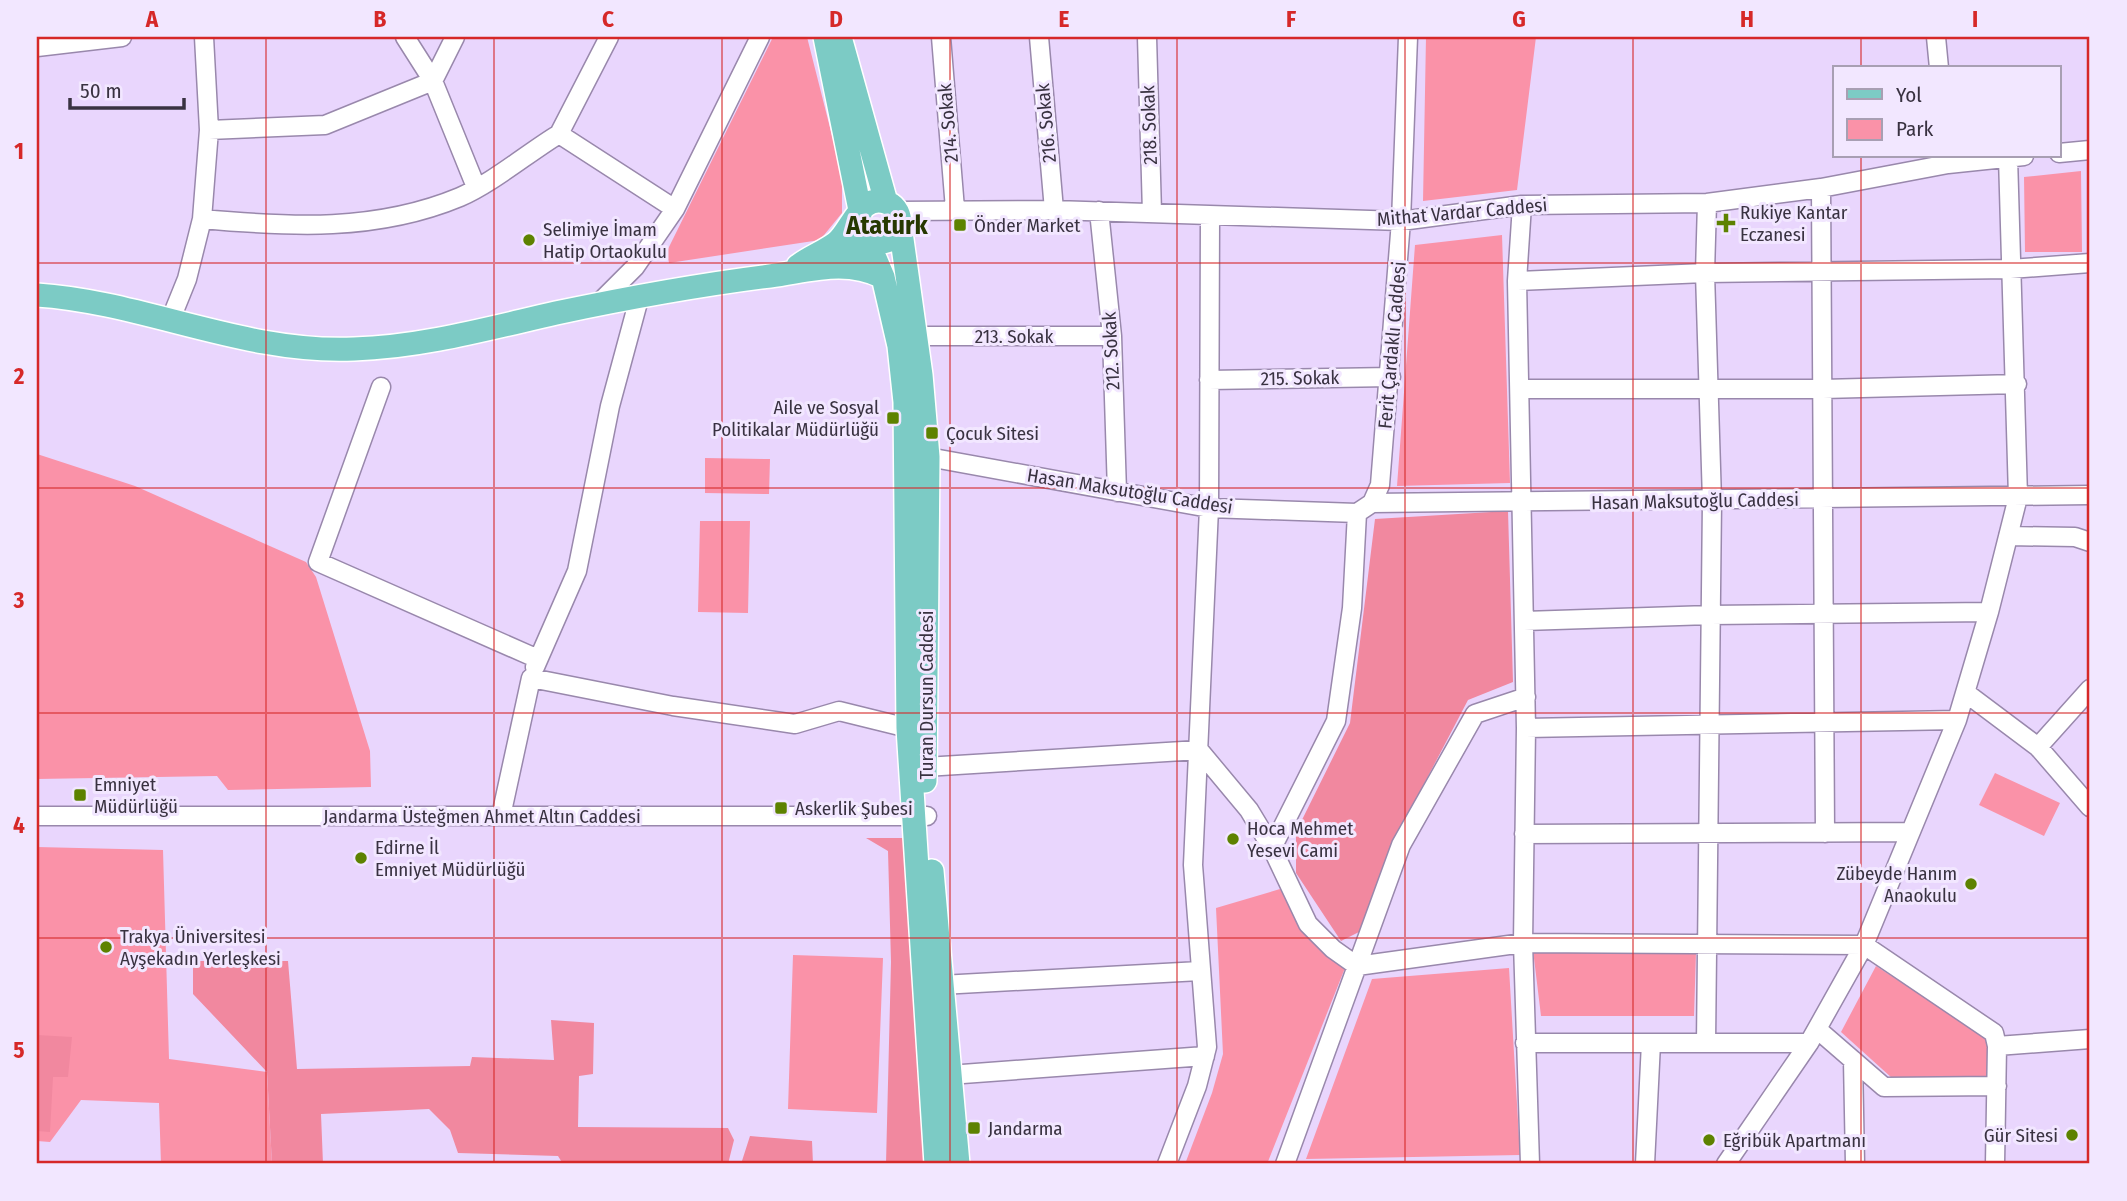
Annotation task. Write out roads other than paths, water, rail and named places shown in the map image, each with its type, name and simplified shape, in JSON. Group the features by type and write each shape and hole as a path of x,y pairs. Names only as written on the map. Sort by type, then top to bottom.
{"main road":[{"path":"825,37 860,210 859,230 870,244"},
{"name":"Turan Dursun Caddesi","path":"840,37 894,213 916,336 928,457 925,767 920,816 936,1164"},
{"path":"872,201 894,213 887,241 795,268 837,242 860,210 872,201"},
{"name":"Turan Dursun Caddesi","path":"870,244 883,277 899,346 905,402 908,728 942,985 958,1164"},
{"path":"37,295 111,306 266,344 353,349 461,335 640,295 795,268 866,268 883,277"}],"street":[{"path":"37,47 122,37"},
{"path":"170,321 187,279 202,219 209,130 204,37"},
{"path":"405,37 433,81 476,187"},
{"path":"209,130 325,125 433,81 455,37"},
{"path":"202,219 276,226 353,225 404,215 461,196 559,134 609,37"},
{"path":"598,304 635,267 675,209 760,37"},
{"name":"214. Sokak","path":"941,37 955,209"},
{"name":"216. Sokak","path":"1038,37 1054,210"},
{"name":"218. Sokak","path":"1147,37 1152,213"},
{"name":"Ferit Çardaklı Caddesi","path":"1364,508 1380,485 1391,377 1401,221 1408,37"},
{"path":"1936,37 1939,66"},
{"path":"559,134 675,209"},
{"path":"2060,153 2090,150"},
{"name":"Mithat Vardar Caddesi","path":"894,213 955,209 1054,210 1401,221 1522,205 1707,203 1821,188 1948,160 1982,158"},
{"path":"1726,1164 1813,1036 1864,945 1958,720 1966,693 2018,497 2017,384 2010,269 2016,158"},
{"path":"1821,188 1824,272 1825,833"},
{"path":"1706,1043 1712,501 1705,273 1707,203"},
{"path":"1522,205 1517,281 1526,698 1523,943 1530,1164"},
{"name":"212. Sokak","path":"1099,211 1112,336 1117,492"},
{"path":"1167,1164 1197,1086 1207,1047 1193,865 1209,508 1210,216"},
{"path":"1517,281 1705,273 2010,269 2090,263"},
{"path":"501,816 531,678 578,571 610,406 640,295"},
{"name":"213. Sokak","path":"916,336 1112,336"},
{"name":"215. Sokak","path":"1209,380 1391,377"},
{"path":"1521,389 1823,389 2017,384"},
{"path":"381,387 318,562 538,659"},
{"name":"Hasan Maksutoğlu Caddesi","path":"928,457 1209,508 1364,508 1521,502 2090,495"},
{"path":"1272,848 1336,721 1364,508"},
{"path":"2008,536 2075,537 2090,542"},
{"path":"1524,621 1710,615 1989,612"},
{"path":"531,678 673,706 795,724 839,712 908,728"},
{"path":"2038,747 2090,689"},
{"path":"1966,693 2038,747 2090,807"},
{"path":"1285,1164 1401,845 1475,714 1526,698"},
{"path":"1526,728 1958,720"},
{"path":"925,767 1199,750"},
{"path":"1199,750 1249,810 1272,848 1308,924 1333,949 1357,967 1523,943 1864,945 1994,1033 1997,1046 1995,1164"},
{"name":"Jandarma Üsteğmen Ahmet Altın Caddesi","path":"37,816 920,816"},
{"path":"1524,834 1910,832"},
{"path":"942,985 1200,971"},
{"path":"1525,1043 1706,1043 1813,1036 1853,1060 1885,1087 1997,1086"},
{"path":"1997,1046 2089,1038"},
{"path":"1645,1164 1651,1043"},
{"path":"949,1075 1205,1056"},
{"path":"1853,1060 1855,1164"}],"place":[{"name":"Rukiye Kantar Eczanesi","path":"1726,223"},
{"name":"Önder Market","path":"960,225"},
{"name":"Selimiye İmam Hatip Ortaokulu","path":"529,240"},
{"name":"Aile ve Sosyal Politikalar Müdürlüğü","path":"893,418"},
{"name":"Çocuk Sitesi","path":"932,433"},
{"name":"Emniyet Müdürlüğü","path":"80,795"},
{"name":"Askerlik Şubesi","path":"781,808"},
{"name":"Hoca Mehmet Yesevi Cami","path":"1233,839"},
{"name":"Edirne İl Emniyet Müdürlüğü","path":"361,858"},
{"name":"Zübeyde Hanım Anaokulu","path":"1971,884"},
{"name":"Trakya Üniversitesi Ayşekadın Yerleşkesi","path":"106,947"},
{"name":"Jandarma","path":"974,1128"},
{"name":"Gür Sitesi","path":"2072,1135"},
{"name":"Eğribük Apartmanı","path":"1709,1140"}],"district":[{"name":"Atatürk","path":"887,225"}]}
